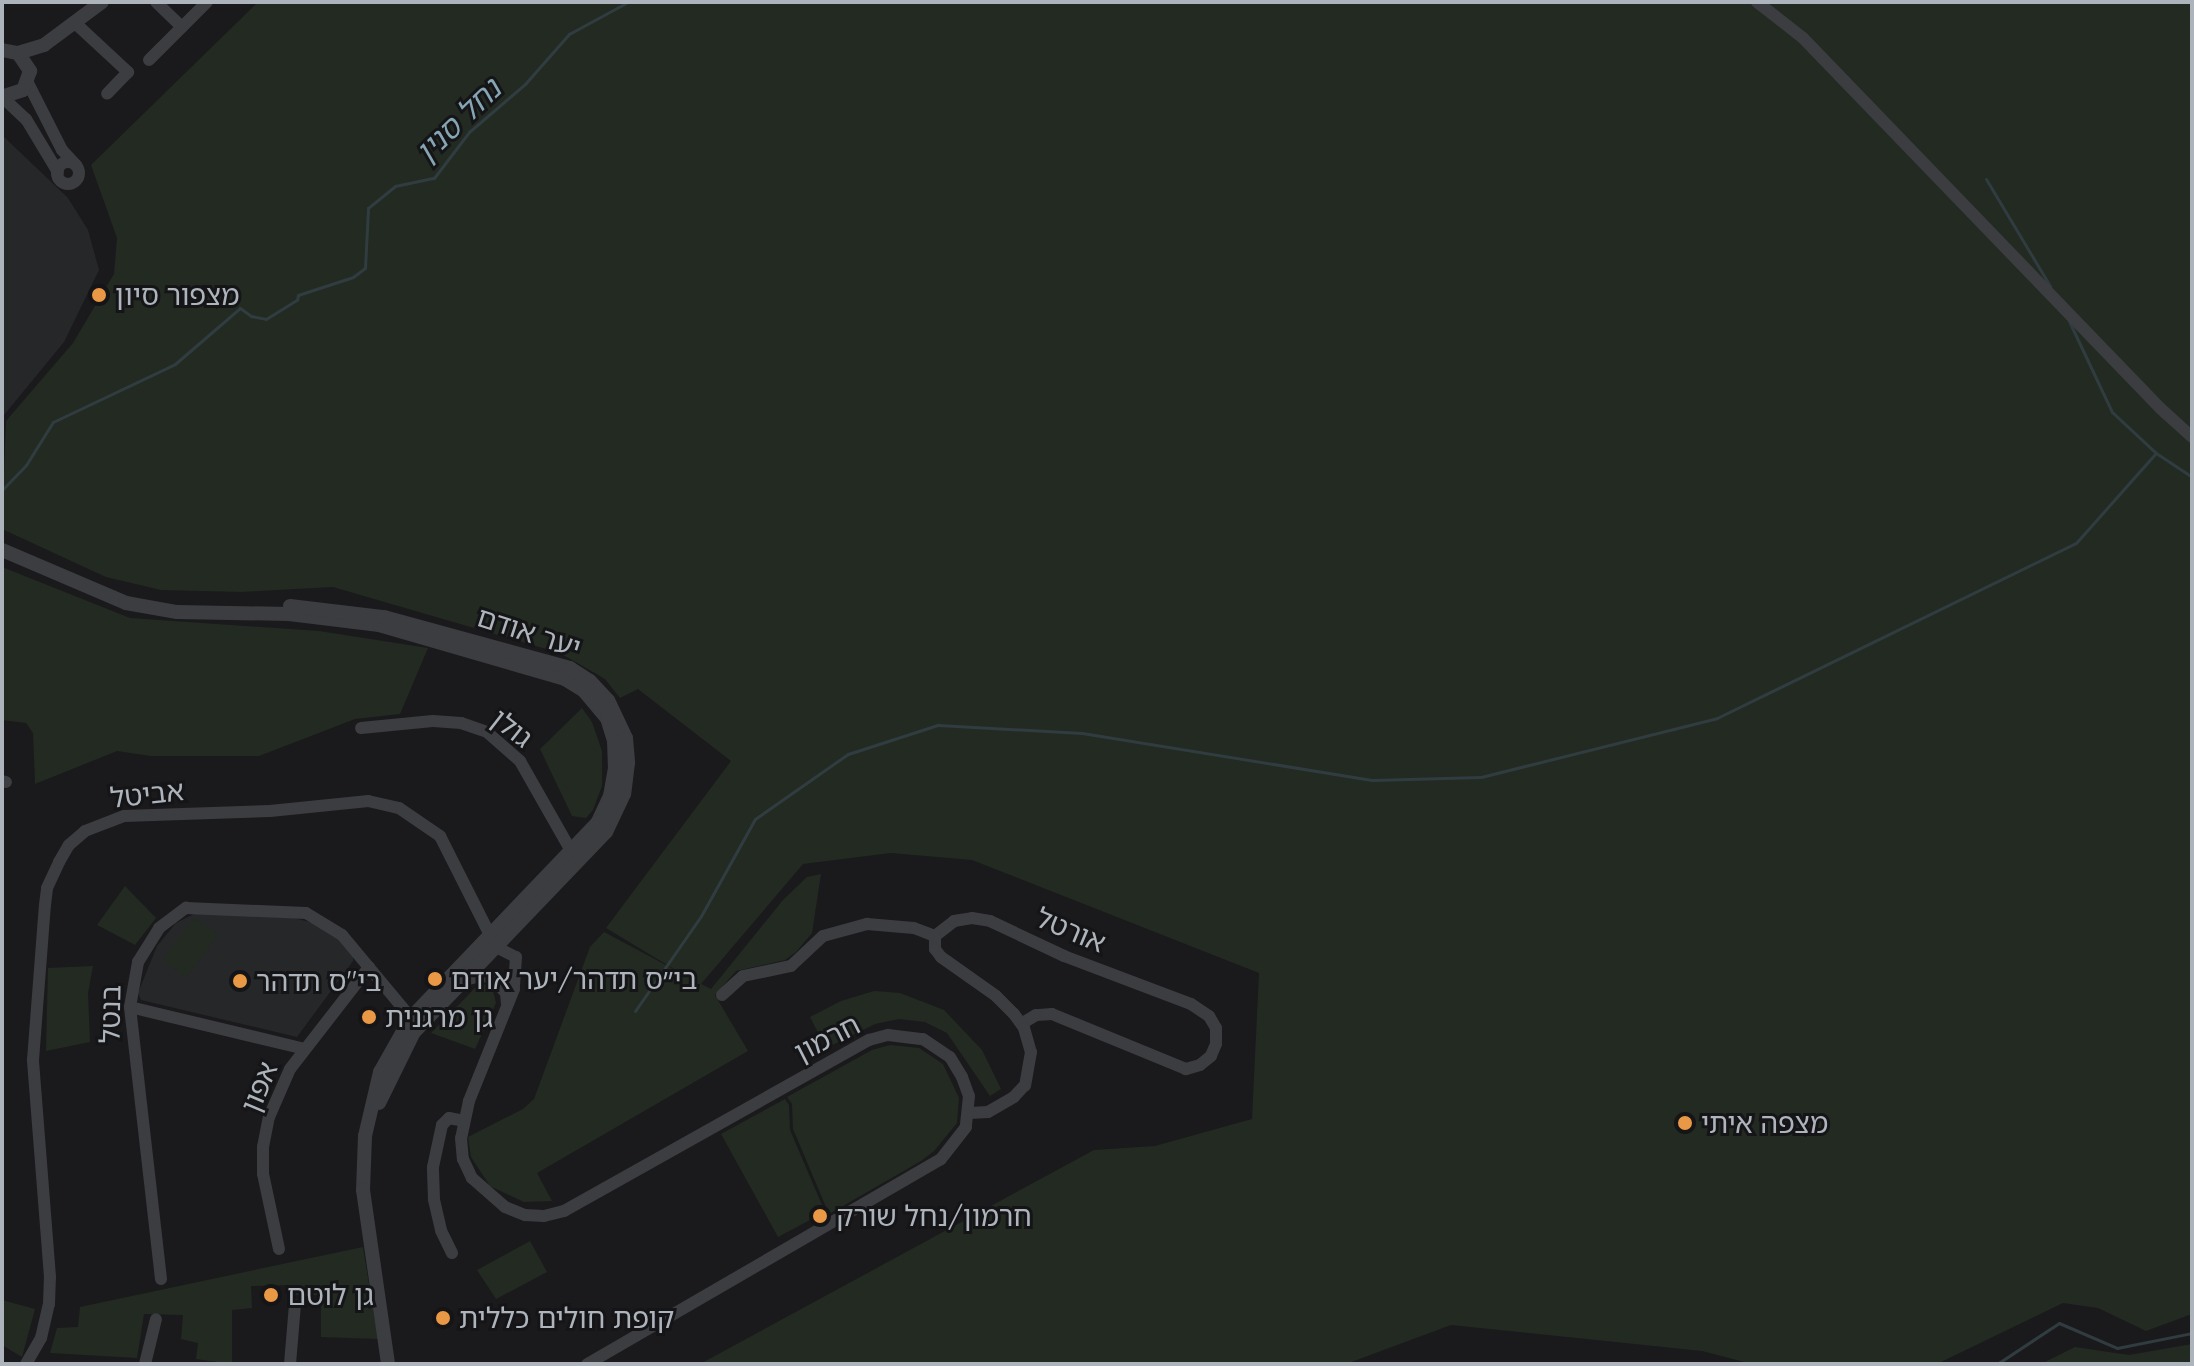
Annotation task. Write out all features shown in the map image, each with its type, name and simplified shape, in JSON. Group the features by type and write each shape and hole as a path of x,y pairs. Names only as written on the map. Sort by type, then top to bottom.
{"street":[{"path":"2,97 17,95 44,45 102,2"},
{"path":"156,2 182,27"},
{"path":"149,60 207,2"},
{"path":"1757,2 1803,38 2160,408 2192,437"},
{"path":"74,22 128,72 107,94"},
{"path":"8,49 44,45"},
{"path":"2,97 26,119 58,172 65,163 76,165 62,150 29,77 8,49"},
{"name":"יער אודם","path":"2,544 126,596 175,604 306,606 355,611 486,644 581,674 599,689 616,712 626,738 628,763 624,794 614,819 414,1023 365,1136 363,1190 388,1364"},
{"name":"יער אודם","path":"2,550 126,603 177,612 289,614 379,625 547,672 575,684 607,718 616,754 614,783 605,809 575,857"},
{"name":"גולן","path":"361,728 433,721 461,723 487,732 520,761 575,857"},
{"name":"אביטל","path":"26,1364 46,1324 50,1277 34,1097 45,905 51,876 69,845 85,831 124,816 270,811 354,802 384,804 417,817 440,836 494,942"},
{"name":"בנטל","path":"161,1279 130,1007 133,980 146,945 159,928 186,908 306,913 330,924 414,1023"},
{"name":"אורטל","path":"935,936 954,921 972,918 990,921 1064,956 1191,1004 1209,1016 1216,1028 1216,1044 1211,1056 1200,1065 1186,1069 1172,1066 1052,1014 1036,1015 1021,1024"},
{"path":"587,1364 926,1170 955,1143 966,1127 970,1113 988,1112 1001,1106 1025,1085 1031,1052 1021,1024 996,996 941,957 935,949 935,936 914,928 867,924 823,936 791,966 743,976 722,995"},
{"name":"יער אודם","path":"414,1023 464,980 494,942"},
{"name":"חרמון","path":"494,942 516,957 514,989 464,1121 461,1138 463,1159 472,1178 505,1207 525,1215 544,1216 564,1211 869,1040 888,1035 923,1039 950,1057 962,1077 970,1113"},
{"name":"אפון","path":"279,1249 268,1209 263,1147 279,1091 305,1049 369,967"},
{"path":"464,980 492,977 506,993 507,1006"},
{"path":"130,1007 305,1049"},
{"path":"452,1253 441,1230 434,1199 433,1167 442,1125 449,1118 464,1121"},
{"path":"290,1364 295,1305"},
{"path":"145,1364 156,1319"}],"shaded area":[{"path":"258,2 2192,2 2192,1314 2146,1331 2098,1308 2063,1303 1941,1362 1925,1364 1752,1364 1702,1351 1451,1325 1346,1364 700,1364 1094,1150 1155,1146 1252,1119 1259,973 972,860 891,853 803,864 701,984 711,989 783,900 807,877 821,874 812,933 796,952 785,960 736,971 715,995 748,1051 537,1173 552,1201 524,1202 490,1186 471,1157 468,1137 523,1109 534,1099 590,947 604,932 679,972 606,928 731,761 638,689 620,698 605,679 560,653 333,587 241,592 161,590 106,577 2,529 6,421 73,343 114,274 117,238 91,165"},
{"path":"2,135 68,198 88,230 99,270 64,342 4,415 2,426"},
{"path":"2,567 130,618 319,631 428,648 400,714 355,719 259,756 151,756 117,751 35,784 33,733 26,723 2,720"},
{"path":"582,708 592,722 602,751 602,786 593,810 586,818 572,816 540,749"},
{"path":"125,886 156,918 135,945 97,925"},
{"name":"בי\"ס תדהר","path":"196,913 294,918 317,924 344,943 353,955 353,961 297,1037 141,1000 138,993 157,946 176,923"},
{"path":"194,918 218,935 186,977 163,960"},
{"path":"93,966 88,993 90,1042 46,1051 48,968"},
{"path":"484,984 492,987 496,1003 475,1049 431,1033 477,986"},
{"path":"874,991 900,993 944,1010 982,1050 1001,1089 990,1096 947,1033 925,1022 899,1019 875,1024 826,1048 810,1017 841,1001"},
{"path":"890,1045 919,1048 943,1064 959,1098 957,1123 934,1151 921,1161 829,1214 793,1129 792,1104 787,1097 872,1050"},
{"path":"785,1099 789,1105 790,1130 825,1212 778,1237 721,1134"},
{"path":"530,1241 547,1272 496,1299 477,1270"},
{"path":"363,1247 378,1339 321,1337 321,1295 294,1295 291,1285 251,1286 252,1308 232,1310 232,1364 196,1359 198,1343 181,1339 183,1315 144,1314 137,1358 50,1353 57,1328 78,1327 80,1307"},
{"path":"2,1300 35,1309 22,1357 2,1345"},
{"path":"2192,1344 2192,1364 2041,1364 2075,1347 2129,1355"}],"waterway":[{"name":"נחל סנין","path":"2,490 26,465 53,422 175,364 240,308 251,316 266,319 297,300 298,295 353,277 365,268 368,208 395,186 434,178 469,132 525,84 569,34 628,2"},
{"path":"1986,179 2050,286"},
{"path":"2069,321 2112,412 2156,453 2192,477"},
{"path":"635,1011 701,916 755,819 848,754 938,725 1082,733 1373,780 1481,777 1717,718 2076,543 2156,453"},
{"path":"1997,1364 2059,1323 2117,1348 2192,1333"},
{"path":"1495,1364 1546,1364"}],"place":[{"name":"מצפור סיון","path":"99,295"},
{"name":"בי״ס תדהר/יער אודם","path":"435,979"},
{"name":"בי\"ס תדהר","path":"240,981"},
{"name":"גן מרגנית","path":"369,1017"},
{"name":"מצפה איתי","path":"1685,1123"},
{"name":"חרמון/נחל שורק","path":"820,1216"},
{"name":"גן לוטם","path":"271,1295"},
{"name":"קופת חולים כללית","path":"443,1318"}]}
